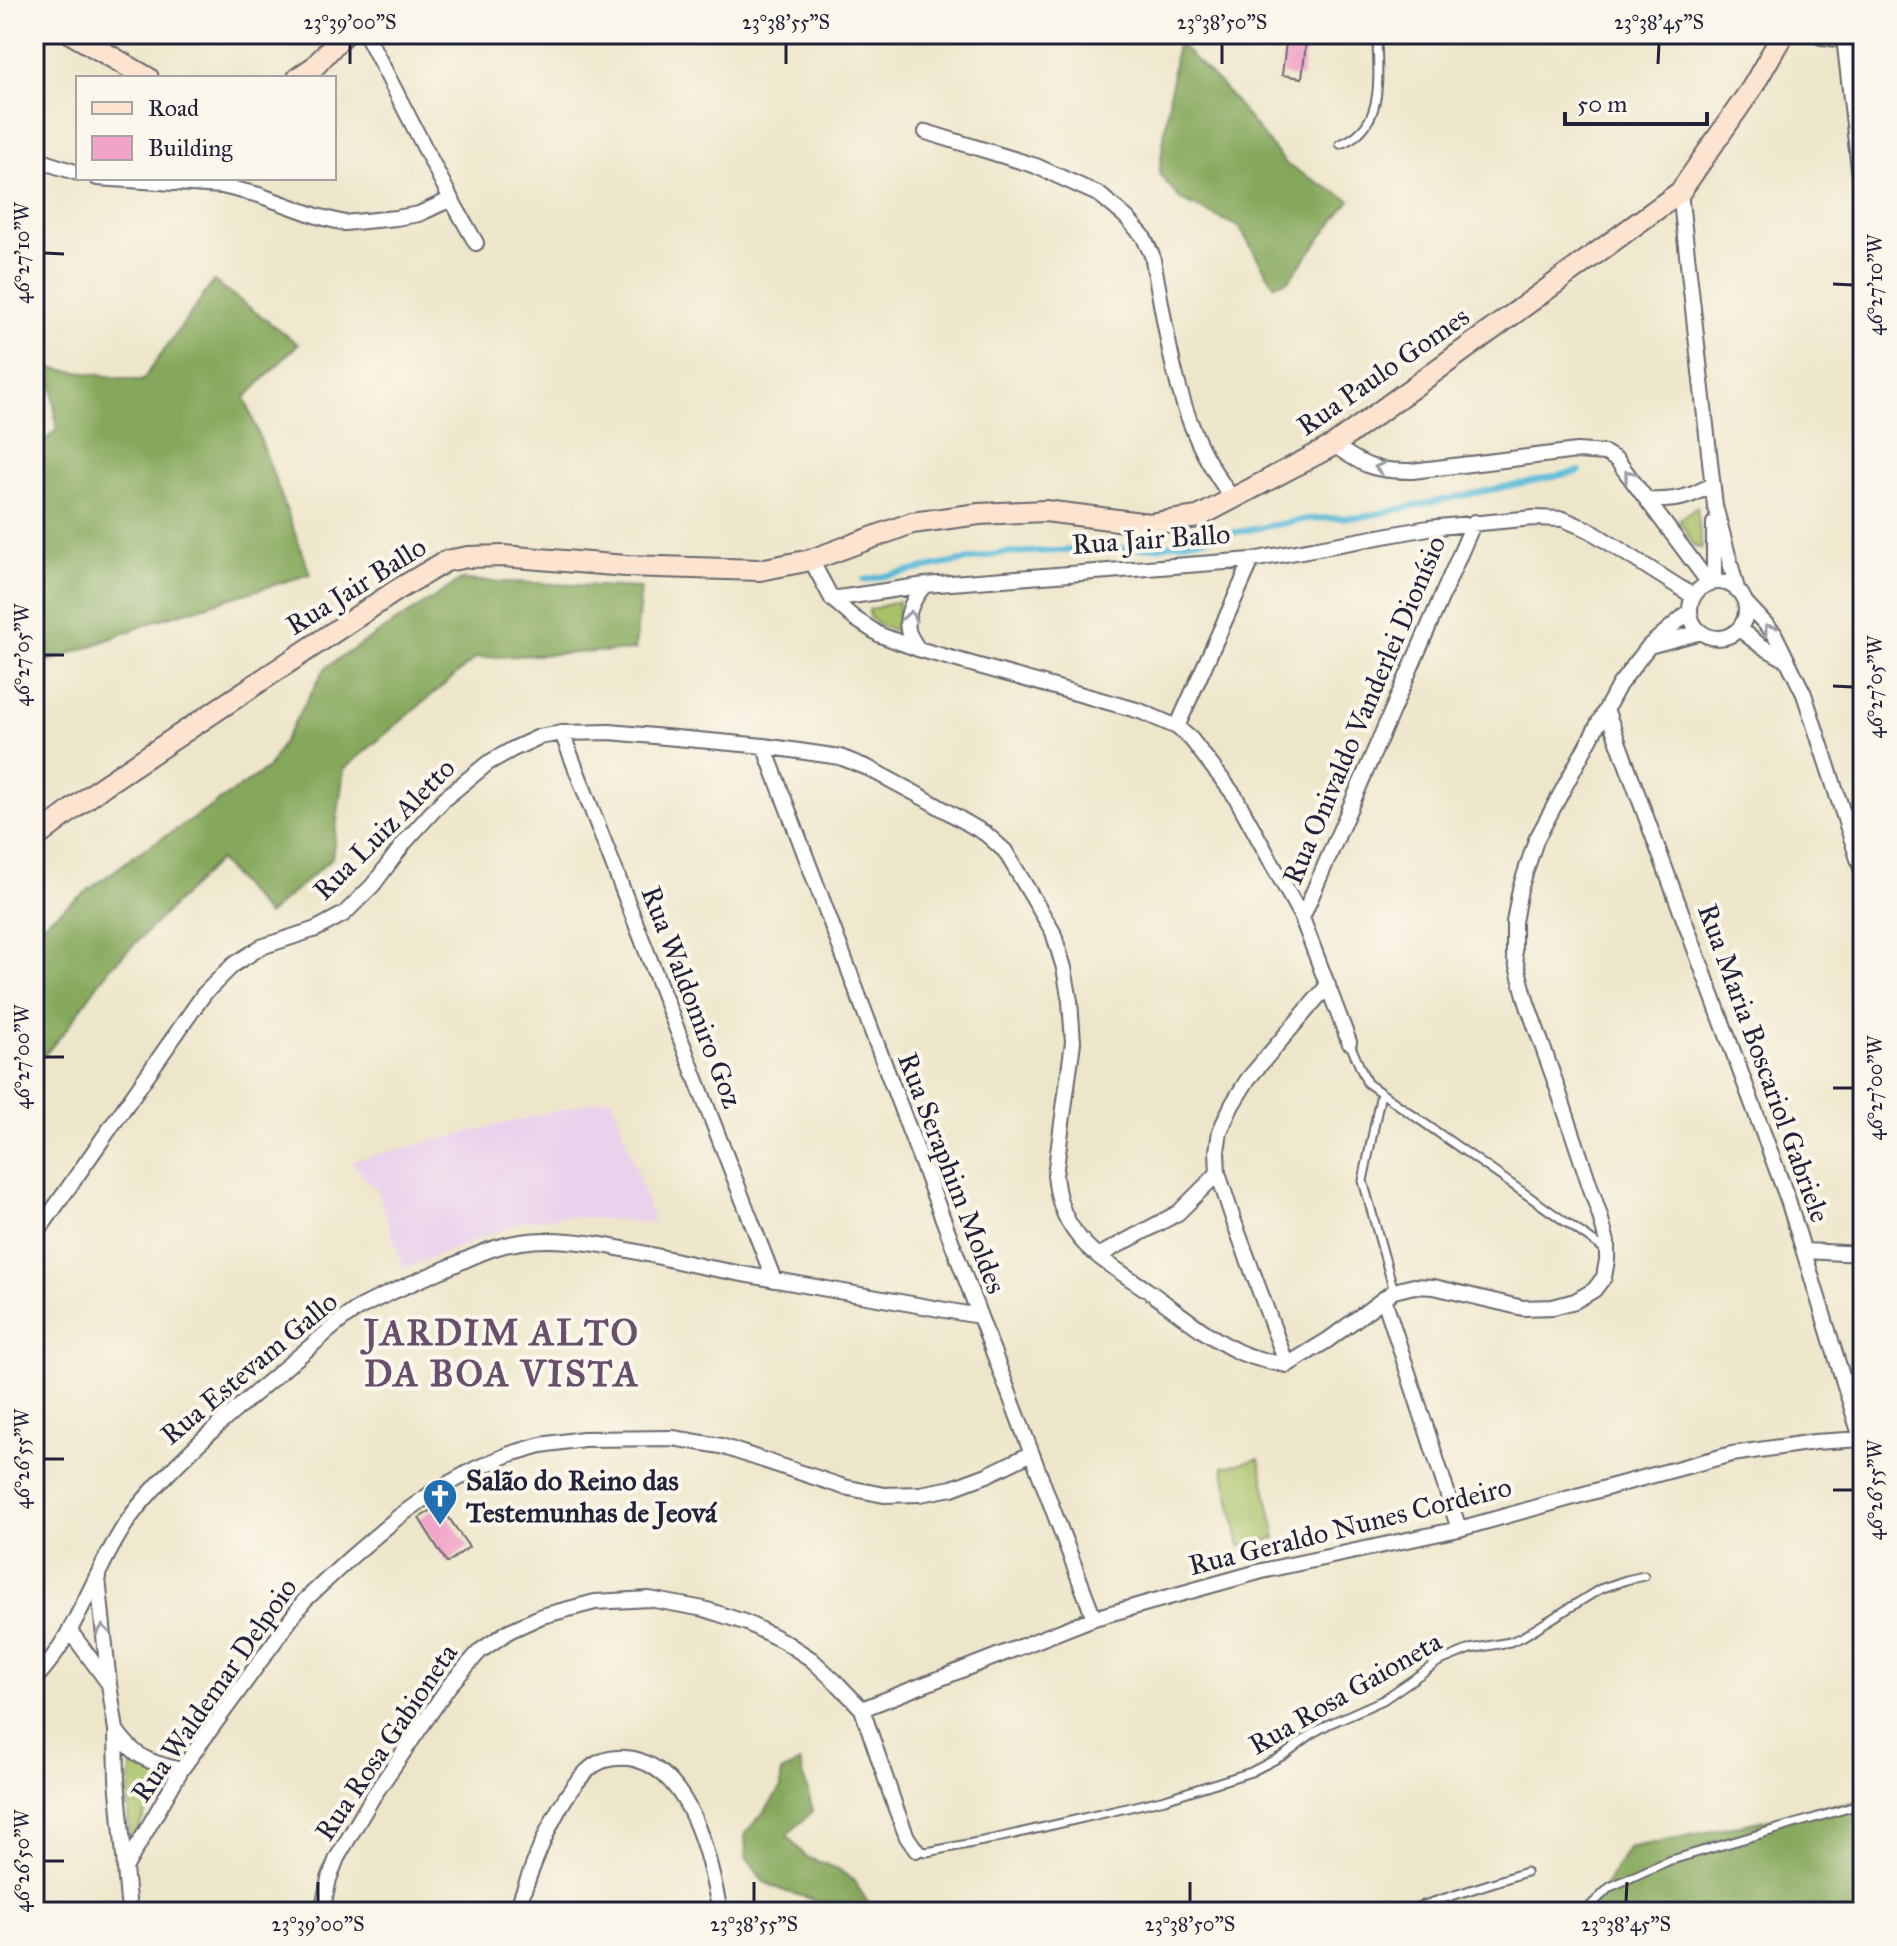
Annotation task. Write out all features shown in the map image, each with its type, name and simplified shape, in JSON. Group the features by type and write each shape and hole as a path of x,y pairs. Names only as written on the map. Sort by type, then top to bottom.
{"main road":[{"path":"72,34 145,76"},
{"path":"301,76 314,67 344,34"},
{"name":"Rua Paulo Gomes","path":"811,560 912,523 979,514 1045,511 1149,524 1198,517 1334,445 1680,192 1752,88 1783,34"},
{"path":"1822,34 1854,38"},
{"name":"Rua Jair Ballo","path":"34,839 103,786 397,590 446,561 503,556 626,566 760,570 811,560"}],"street":[{"path":"366,34 476,243"},
{"path":"1854,38 1863,204"},
{"path":"926,132 1036,166 1100,195 1143,236 1152,255 1181,396 1195,436 1213,471 1232,498"},
{"path":"34,156 76,172"},
{"path":"128,180 222,186 344,223 419,214 451,199"},
{"path":"1680,192 1715,506 1737,589"},
{"path":"1334,445 1360,463 1385,471 1412,471 1577,451 1605,453 1617,460 1712,582"},
{"path":"1649,500 1671,501 1688,497 1712,484"},
{"path":"1712,582 1715,506"},
{"name":"Rua Jair Ballo","path":"832,599 925,585 1252,560 1428,528 1533,518 1563,519 1589,530 1692,604"},
{"name":"Rua Onivaldo Vanderlei Dionísio","path":"1302,918 1474,522"},
{"path":"811,560 832,599 880,635 918,649 1140,711 1177,727 1191,739 1235,796 1302,918 1349,1042"},
{"path":"1177,727 1252,560"},
{"path":"1746,603 1744,622 1725,637 1717,638 1701,632 1693,623 1692,604 1697,590 1712,582 1731,584 1774,633 1804,694 1862,867"},
{"path":"918,649 908,630 909,618 914,597 925,585"},
{"path":"1328,985 1248,1079 1220,1131 1217,1151 1218,1173 1233,1219 1287,1365 1328,1340 1389,1295 1414,1286 1434,1287 1523,1308 1553,1307 1575,1301 1594,1290 1604,1277 1607,1242 1527,1003 1514,955 1514,922 1520,889 1536,840 1619,685 1649,646 1692,604"},
{"path":"1739,629 1786,660"},
{"path":"1649,646 1701,632"},
{"name":"Rua Maria Boscariol Gabriele","path":"1606,709 1783,1185 1862,1439"},
{"name":"Rua Luiz Aletto","path":"34,1237 204,994 233,965 261,947 316,929 344,914 373,885 405,842 444,799 488,763 539,737 562,733 610,732 764,746 840,757 868,768 968,822 1005,851 1053,932 1070,1001 1073,1042 1055,1175 1057,1196 1066,1217 1076,1235 1098,1256 1212,1337 1240,1353 1287,1365"},
{"name":"Rua Waldomiro Goz","path":"562,733 774,1280"},
{"name":"Rua Seraphim Moldes","path":"764,746 1094,1618"},
{"path":"1098,1256 1178,1213 1218,1173"},
{"name":"Rua Estevam Gallo","path":"34,1680 49,1665 70,1631 118,1536 140,1504 172,1468 225,1418 356,1310 479,1254 519,1242 547,1240 599,1245 979,1316"},
{"path":"1805,1251 1863,1254"},
{"path":"1389,1295 1459,1529"},
{"name":"Rua Waldemar Delpoio","path":"125,1868 181,1770 304,1601 397,1518 477,1468 541,1445 583,1439 673,1438 721,1446 844,1487 884,1495 920,1494 952,1488 1030,1454"},
{"name":"Rua Geraldo Nunes Cordeiro","path":"862,1709 1094,1618 1262,1571 1459,1529 1732,1454 1814,1442 1862,1439"},
{"path":"97,1575 116,1730 117,1779 129,1912"},
{"name":"Rua Rosa Gabioneta","path":"322,1912 337,1858 374,1795 449,1686 480,1651 509,1631 542,1616 595,1602 649,1599 704,1609 747,1623 811,1659 862,1709 896,1809 916,1850"},
{"path":"70,1631 109,1684"},
{"path":"116,1730 129,1747 147,1761 181,1770"},
{"path":"516,1912 561,1807 576,1784 594,1765 615,1757 646,1763 679,1792 696,1822 720,1912"}],"lane":[{"path":"1340,144 1366,127 1374,114 1377,34"},
{"path":"1349,1042 1367,1083 1607,1251"},
{"path":"1381,1093 1363,1181 1389,1295"},
{"name":"Rua Rosa Gaioneta","path":"916,1850 927,1852 993,1839 1165,1799 1251,1772 1284,1755 1329,1724 1383,1700 1438,1662 1470,1649 1522,1637 1600,1589 1644,1576"},
{"path":"1584,1912 1610,1887 1668,1861 1852,1807 1863,1799"},
{"path":"1402,1912 1526,1872"}],"shaded area":[{"path":"612,1097 654,1223 569,1216 524,1221 403,1269 379,1193 351,1161"}],"green space":[{"path":"1177,42 1222,86 1287,165 1350,200 1289,280 1274,285 1239,227 1181,200 1159,174"},
{"path":"214,281 298,344 245,398 310,574 155,621 34,666 34,452 57,429 50,368 142,381"},
{"path":"1697,507 1702,548 1695,547 1679,520"},
{"path":"461,580 641,588 635,650 476,658 344,769 332,858 267,915 219,860 109,969 66,1030 34,1067 34,930 141,851 268,768 326,667"},
{"path":"899,601 897,631 883,627 870,618 869,610"},
{"path":"1259,1459 1276,1538 1240,1546 1223,1467"},
{"path":"800,1762 813,1811 787,1835 806,1857 838,1869 854,1881 874,1912 826,1912 824,1906 808,1898 764,1882 746,1857 745,1833 781,1788 781,1772"},
{"path":"131,1766 165,1772 130,1845 128,1807"},
{"path":"1863,1800 1863,1912 1588,1912 1628,1848"}],"building":[{"path":"1287,34 1307,34 1302,78 1282,75"},
{"name":"Salão do Reino das Testemunhas de Jeová","path":"440,1505 469,1547 447,1563 419,1518"}],"waterway":[{"path":"864,580 1003,553 1157,547 1307,519 1362,517 1580,471"}],"place":[{"name":"Salão do Reino das Testemunhas de Jeová","path":"440,1527"}],"district":[{"name":"JARDIM ALTO DA BOA VISTA","path":"502,1354"}]}
